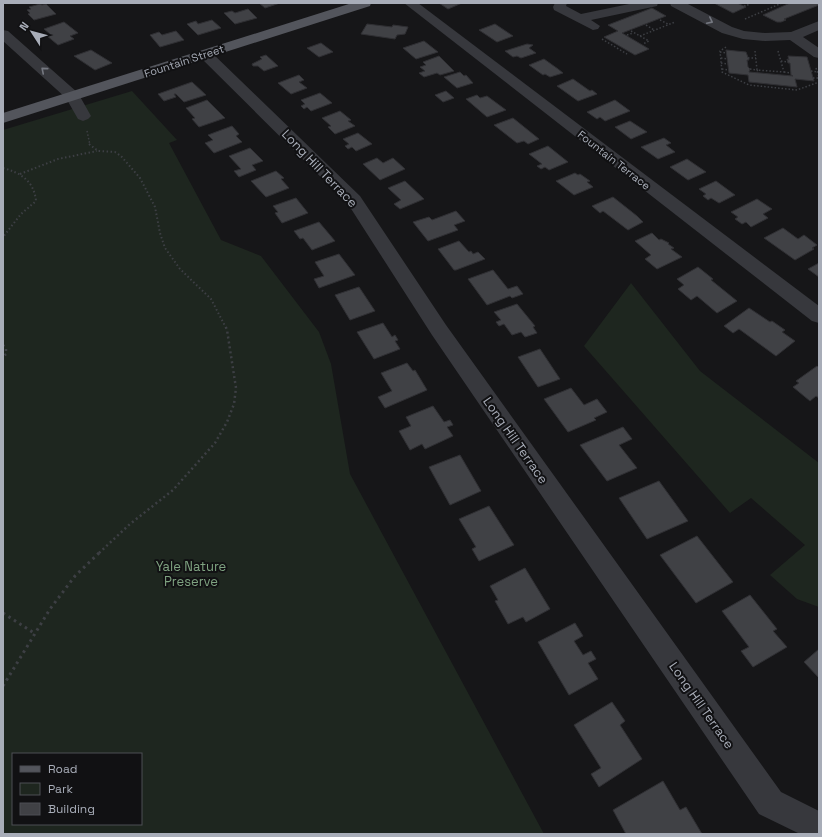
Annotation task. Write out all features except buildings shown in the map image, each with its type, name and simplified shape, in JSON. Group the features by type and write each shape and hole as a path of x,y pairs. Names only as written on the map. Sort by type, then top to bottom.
{"main road":[{"name":"Fountain Street","path":"3,118 365,3"}],"street":[{"name":"Fountain Terrace","path":"410,3 819,316"},
{"path":"561,3 559,7 596,27"},
{"path":"581,18 652,3"},
{"path":"676,3 727,30 743,36 794,36 819,25"},
{"path":"3,34 66,89 72,96 83,116"},
{"path":"794,36 819,54"},
{"name":"Long Hill Terrace","path":"205,54 354,200 439,330 770,803 819,827"}],"path":[{"path":"744,3 748,5 744,6"},
{"path":"740,21 781,4 784,6"},
{"path":"773,7 777,9"},
{"path":"766,10 770,12"},
{"path":"660,20 669,24"},
{"path":"640,36 680,20"},
{"path":"646,25 655,30"},
{"path":"627,35 632,32 649,41 643,44"},
{"path":"720,52 729,44"},
{"path":"754,45 758,71"},
{"path":"776,47 783,73"},
{"path":"720,52 727,53"},
{"path":"720,52 722,72 749,85 797,90 819,82"},
{"path":"721,58 727,59"},
{"path":"748,58 756,58"},
{"path":"781,61 788,62"},
{"path":"721,63 728,64"},
{"path":"722,69 728,70"},
{"path":"750,69 758,71 791,73"},
{"path":"811,71 818,72"},
{"path":"813,78 819,78"},
{"path":"83,116 88,143 92,148 98,151"},
{"path":"3,686 50,608 75,576 130,524 173,490 215,443 227,422 234,404 236,388 227,330 211,299 180,269 165,248 160,233 155,207 140,178 121,156 107,151 80,153 44,163 20,174"},
{"path":"3,168 20,174 30,182 36,191 36,201 21,214 3,237"},
{"path":"3,346 6,349 6,354 3,357"},
{"path":"3,613 34,633"}],"green space":[{"name":"Yale Nature Preserve","path":"132,91 177,140 169,143 221,240 261,256 319,332 331,364 350,474 544,834 3,834 3,130"},
{"path":"631,283 700,371 819,463 819,607 797,599 770,575 805,545 751,498 730,513 584,346"}]}
